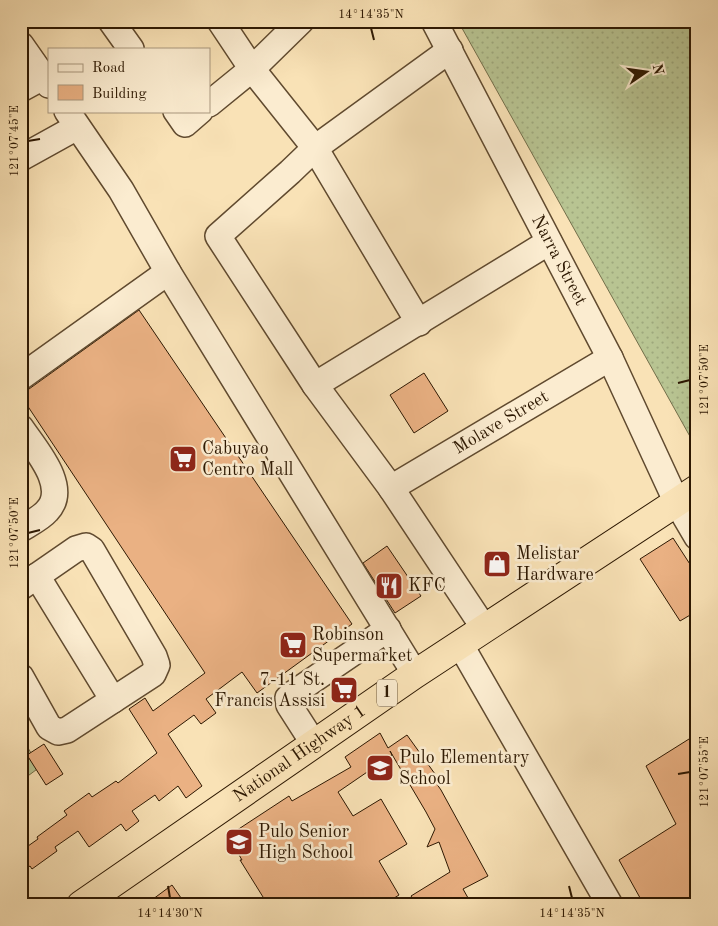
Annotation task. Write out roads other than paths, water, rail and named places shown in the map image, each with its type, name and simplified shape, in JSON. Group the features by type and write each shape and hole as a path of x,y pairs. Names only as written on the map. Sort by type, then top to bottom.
{"highway":[{"name":"National Highway 1","path":"82,905 415,674 687,496"}],"street":[{"path":"111,21 130,48"},
{"path":"220,21 252,69 315,148 419,323"},
{"path":"210,103 252,69 301,21"},
{"name":"Narra Street","path":"434,21 610,358 687,496 697,537"},
{"path":"21,45 46,81 21,89"},
{"path":"450,50 315,148 218,236 315,385 391,488 484,628"},
{"path":"177,112 185,124 199,112"},
{"path":"21,158 72,119 121,190 168,272 415,674"},
{"path":"315,385 549,242"},
{"path":"21,377 168,272"},
{"name":"Molave Street","path":"391,488 610,358"},
{"path":"21,428 50,472 55,485 54,498 47,511 21,529"},
{"path":"21,677 49,727 58,732 67,730 153,674 157,665 154,656 92,550 86,546 76,549 29,582 113,700"},
{"path":"314,744 289,705 288,698 388,629"},
{"path":"460,644 610,905"}],"place":[{"name":"Cabuyao Centro Mall","path":"183,459"},
{"name":"Melistar Hardware","path":"497,564"},
{"name":"KFC","path":"389,586"},
{"name":"Robinson Supermarket","path":"293,645"},
{"name":"7-11 St. Francis Assisi","path":"344,690"},
{"name":"Pulo Elementary School","path":"380,768"},
{"name":"Pulo Senior High School","path":"239,842"}]}
